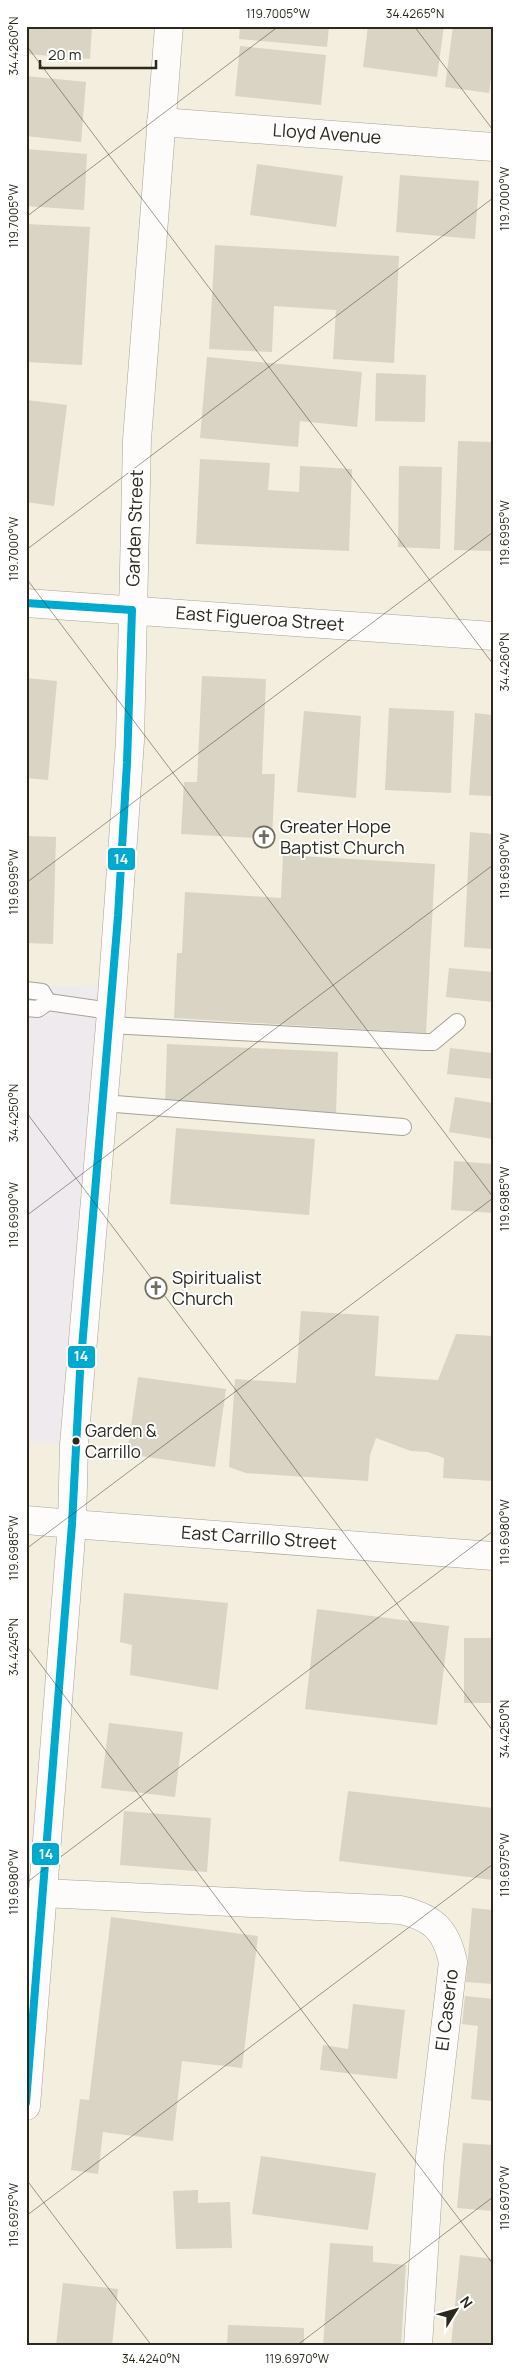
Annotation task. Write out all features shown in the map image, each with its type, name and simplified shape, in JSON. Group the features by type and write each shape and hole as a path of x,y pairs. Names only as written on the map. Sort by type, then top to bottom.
{"main road":[{"name":"Garden Street","path":"26,2106 72,1524 74,1445 110,1018 130,741 137,440 169,26"},
{"name":"Lloyd Avenue","path":"161,122 493,146"},
{"name":"East Figueroa Street","path":"26,603 493,636"},
{"name":"East Carrillo Street","path":"26,1520 493,1556"},
{"name":"El Caserio","path":"43,1893 401,1910 420,1915 437,1926 448,1942 453,1962 430,2157 418,2346"}],"lane":[{"path":"26,990 42,992 48,1002 110,1018 424,1042 433,1042 457,1022"},
{"path":"26,1008 38,1009 48,1002"},
{"path":"103,1103 403,1127"}],"shaded area":[{"path":"112,985 74,1445 26,1442 26,986"}],"building":[{"path":"26,26 92,26 90,59 26,54"},
{"path":"240,26 329,26 327,47 239,39"},
{"path":"368,26 444,26 437,77 363,67"},
{"path":"453,26 493,26 493,62 489,93 445,87"},
{"path":"240,46 326,55 321,105 235,96"},
{"path":"26,76 86,82 81,142 26,136"},
{"path":"26,149 87,154 84,210 26,206"},
{"path":"257,164 343,176 336,227 250,215"},
{"path":"400,175 479,181 475,239 396,232"},
{"path":"26,224 90,227 82,365 26,362"},
{"path":"215,245 399,256 394,363 333,359 336,310 274,306 272,352 209,349"},
{"path":"207,357 362,372 357,427 300,421 298,447 200,438"},
{"path":"376,373 426,375 425,422 375,421"},
{"path":"26,400 67,405 54,506 26,502"},
{"path":"458,441 493,442 493,551 454,550"},
{"path":"200,459 270,463 268,490 299,492 300,466 352,469 349,551 196,544"},
{"path":"399,466 442,467 440,549 398,547"},
{"path":"202,676 266,679 262,774 275,774 272,839 181,834 184,782 197,782"},
{"path":"26,678 57,681 48,780 26,778"},
{"path":"389,708 454,711 451,793 385,790"},
{"path":"304,711 361,716 356,798 297,792"},
{"path":"475,713 493,715 493,796 469,795"},
{"path":"470,832 493,834 493,949 464,947"},
{"path":"26,836 56,837 53,944 26,943"},
{"path":"283,855 435,864 426,1033 174,1018 177,953 182,953 185,892 281,898"},
{"path":"449,968 493,972 493,1002 446,997"},
{"path":"167,1044 338,1052 336,1114 165,1106"},
{"path":"450,1048 493,1053 493,1079 447,1074"},
{"path":"455,1097 493,1103 493,1139 449,1132"},
{"path":"176,1128 315,1139 309,1215 170,1204"},
{"path":"454,1161 493,1164 493,1213 451,1210"},
{"path":"301,1311 379,1316 375,1376 438,1380 456,1334 493,1336 493,1481 443,1478 444,1458 428,1452 411,1451 376,1438 370,1455 368,1481 246,1473 229,1467 235,1379 296,1383"},
{"path":"138,1377 226,1389 215,1467 127,1454"},
{"path":"124,1593 228,1603 218,1690 130,1675 132,1645 120,1642"},
{"path":"317,1609 449,1626 437,1725 305,1709"},
{"path":"464,1638 493,1638 493,1703 464,1703"},
{"path":"109,1723 183,1732 175,1797 101,1788"},
{"path":"348,1791 493,1808 493,1880 339,1861"},
{"path":"124,1811 211,1818 207,1872 120,1865"},
{"path":"472,1908 493,1910 493,1984 466,1982"},
{"path":"111,1917 258,1936 242,2068 182,2061 173,2141 103,2132 98,2174 71,2170 80,2099 89,2100"},
{"path":"465,1996 493,1999 493,2101 471,2099 478,2026 462,2024"},
{"path":"353,2004 405,2010 397,2079 320,2070 323,2045 348,2049"},
{"path":"463,2143 493,2145 493,2211 457,2208"},
{"path":"261,2156 376,2173 368,2230 252,2214"},
{"path":"198,2190 198,2203 230,2202 232,2248 176,2249 173,2191"},
{"path":"330,2243 373,2246 373,2262 406,2265 401,2346 323,2346"},
{"path":"460,2255 493,2259 493,2346 451,2346"},
{"path":"63,2283 118,2289 112,2346 56,2346"},
{"path":"228,2325 304,2328 304,2346 227,2346"}],"transit line":[{"name":"14","path":"26,603 132,610"},
{"name":"14","path":"26,2103 72,1524 80,1372 118,916 127,763 132,610"}],"place":[{"name":"Greater Hope Baptist Church","path":"264,837"},
{"name":"Spiritualist Church","path":"156,1288"},
{"name":"Garden & Carrillo","path":"76,1441"}]}
